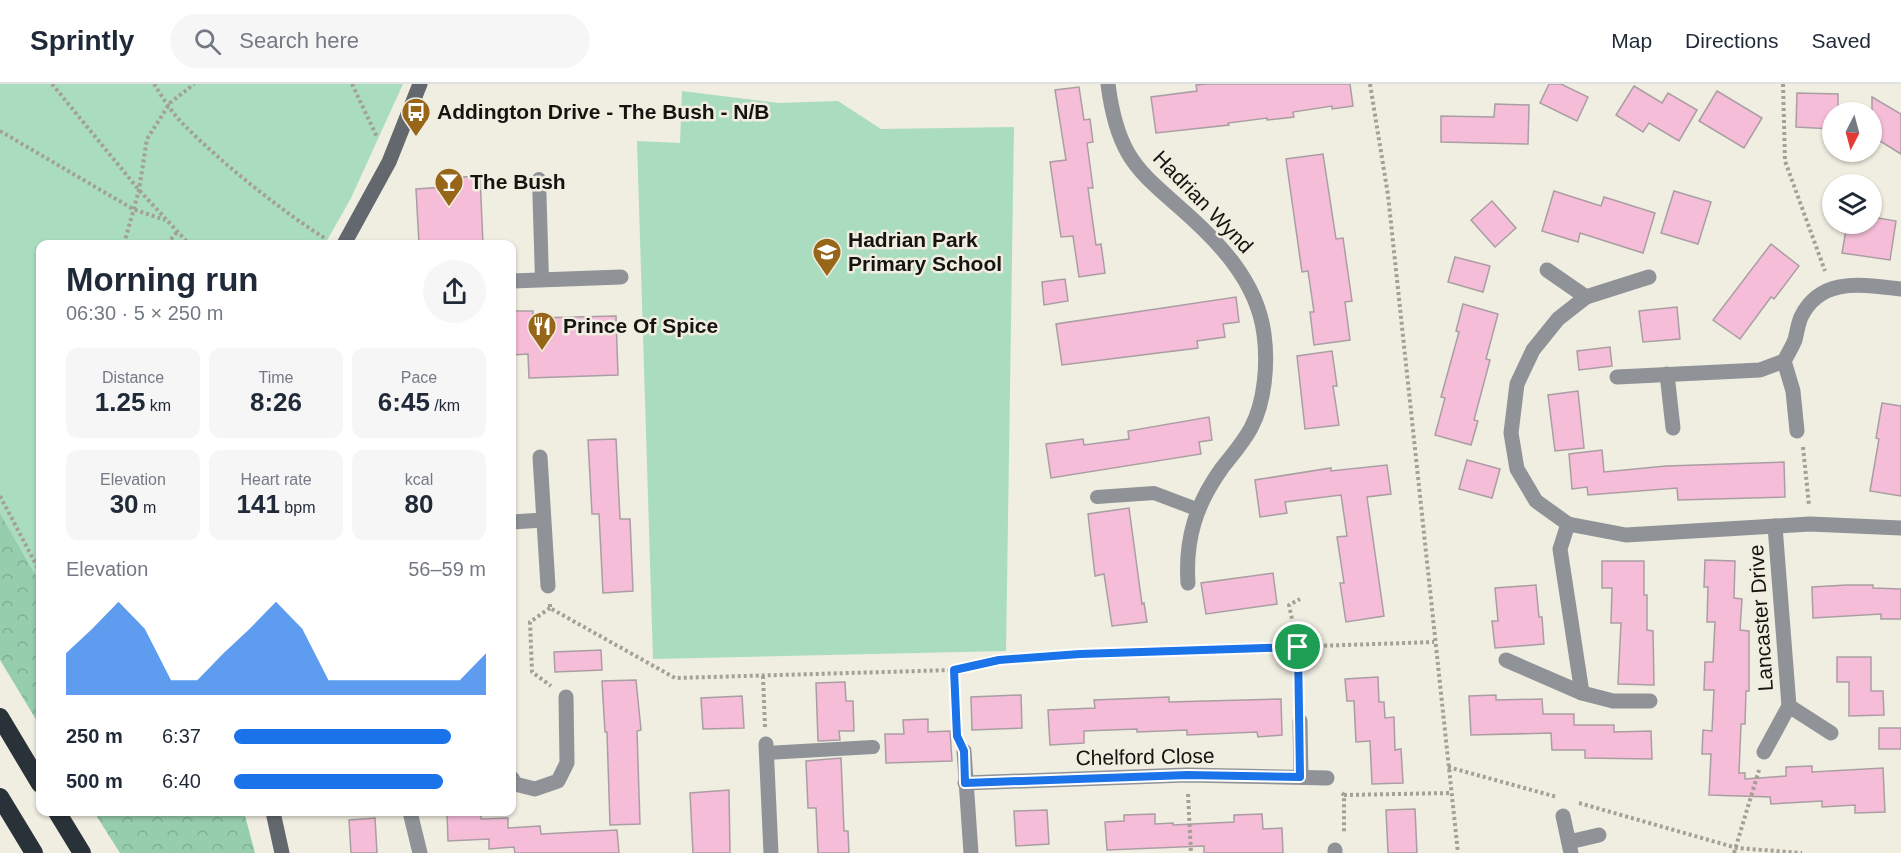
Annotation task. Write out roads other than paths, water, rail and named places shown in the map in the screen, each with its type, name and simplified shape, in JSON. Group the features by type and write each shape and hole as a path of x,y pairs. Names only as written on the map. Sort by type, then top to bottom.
{"highway":[{"path":"0,717 36,777"},
{"path":"0,797 34,853"},
{"path":"59,816 82,853"}],"street":[{"path":"346,240 389,162 420,84"},
{"name":"Hadrian Wynd","path":"1108,84 1112,110 1128,154 1146,177 1208,233 1235,264 1252,293 1259,310 1264,333 1264,378 1261,399 1252,426 1208,489 1199,510 1188,545 1188,583"},
{"path":"1547,270 1586,297"},
{"path":"516,281 621,277"},
{"name":"Lancaster Drive","path":"1649,277 1586,297 1558,320 1533,350 1517,384 1511,433 1517,469 1536,501 1569,524 1626,535 1810,524 1901,528"},
{"path":"1617,377 1760,370 1784,361 1794,341 1800,319 1812,300 1831,288 1860,285 1901,289"},
{"path":"1784,361 1793,391 1797,431"},
{"path":"1667,374 1673,428"},
{"path":"540,457 548,585"},
{"path":"516,522 543,520"},
{"path":"1569,524 1560,549 1581,693"},
{"name":"Lancaster Drive","path":"1764,752 1789,706 1775,526"},
{"path":"1506,660 1581,693 1612,701 1650,701"},
{"path":"516,784 535,789 558,781 567,763 566,697"},
{"name":"Lancaster Drive","path":"1789,706 1831,733"},
{"path":"1300,721 1300,777"},
{"path":"766,748 771,853"},
{"path":"964,751 971,853"},
{"name":"Chelford Close","path":"965,783 1187,775 1327,778"},
{"path":"274,816 282,853"},
{"path":"411,816 420,853"},
{"path":"1563,816 1570,847 1599,835"}],"lane":[{"path":"539,179 542,280"},
{"path":"1097,497 1154,493 1199,510"},
{"path":"766,748 873,747"}],"place":[{"name":"Addington Drive - The Bush - N/B","path":"416,138"},
{"name":"The Bush","path":"449,208"},
{"name":"Hadrian Park Primary School","path":"827,278"},
{"name":"Prince Of Spice","path":"542,352"}]}
